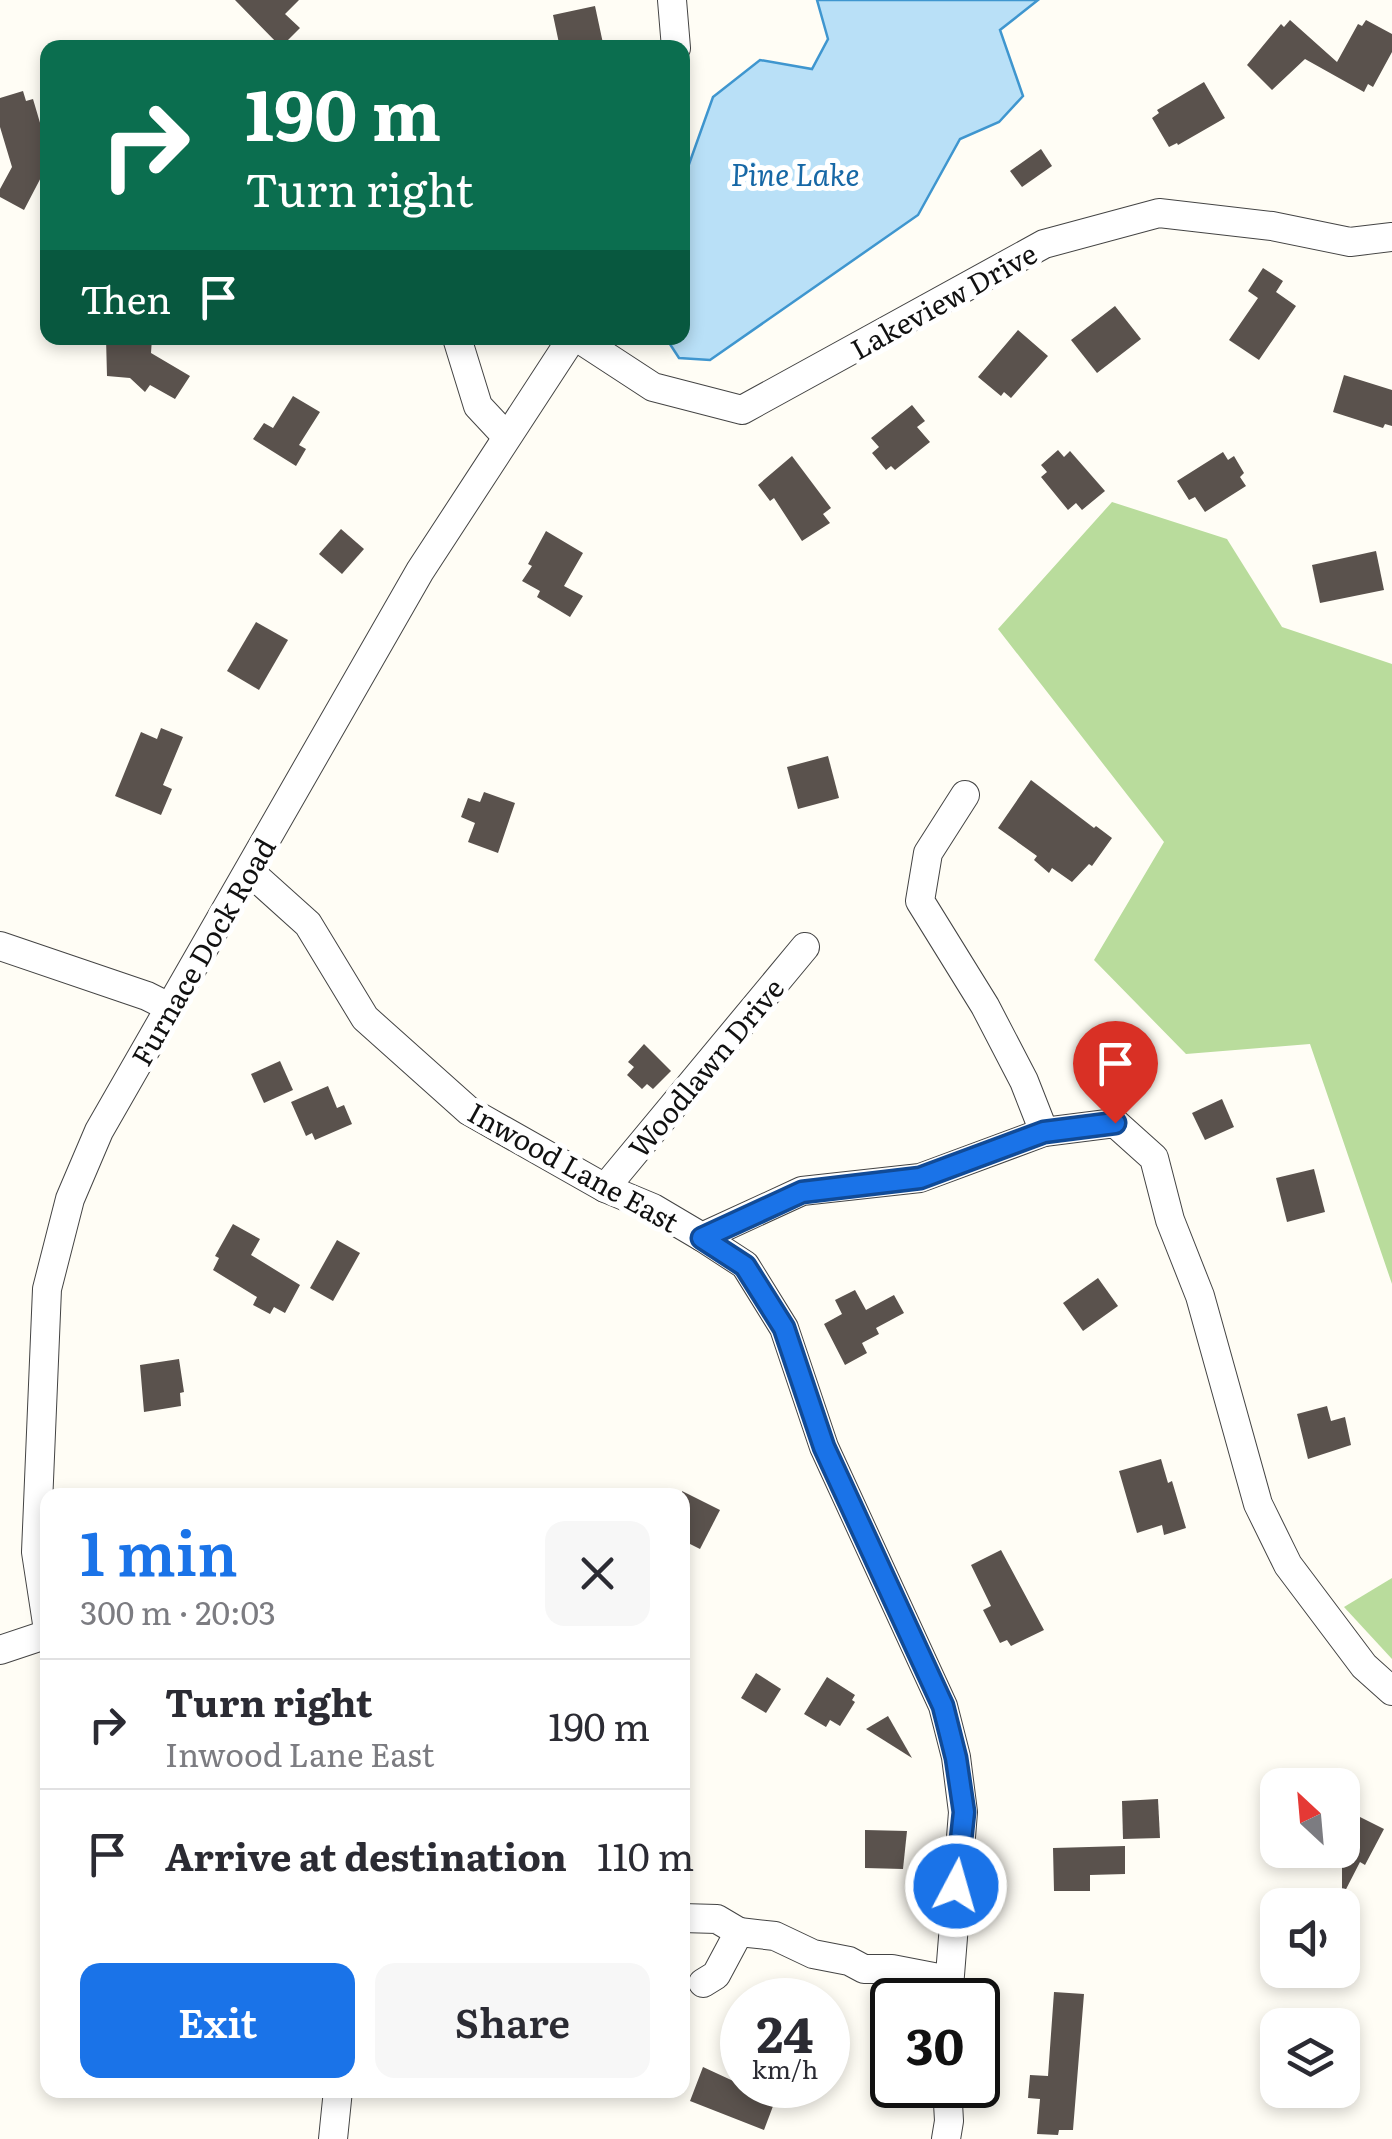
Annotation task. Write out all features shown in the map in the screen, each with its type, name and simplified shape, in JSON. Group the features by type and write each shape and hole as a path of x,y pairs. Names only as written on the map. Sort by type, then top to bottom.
{"street":[{"path":"672,0 675,40"},
{"name":"Lakeview Drive","path":"586,345 653,388 742,410 1044,244 1063,238 1160,213 1272,226 1350,242 1392,237"},
{"path":"459,345 478,406 506,436"},
{"name":"Furnace Dock Road","path":"40,1585 36,1516 43,1329 50,1267 70,1199 99,1131 420,571 506,436 570,345"},
{"path":"966,795 928,852 920,902 1024,1080 1044,1132"},
{"name":"Inwood Lane East","path":"249,871 308,924 365,1018 469,1111 605,1188 654,1208 702,1238 802,1192 920,1178 1044,1132 1115,1123 1154,1158 1170,1220 1200,1296 1258,1504 1288,1565 1364,1666 1392,1691"},
{"path":"0,946 148,996 169,1007"},
{"name":"Woodlawn Drive","path":"605,1188 805,946"},
{"path":"702,1238 745,1266 784,1328 824,1447 943,1706 964,1812 949,1978"},
{"path":"0,1650 40,1635"},
{"path":"690,1918 717,1918 739,1932 776,1936 813,1954 914,1978"},
{"path":"703,1983 716,1974 739,1932"},
{"path":"333,2139 337,2098"},
{"path":"946,2139 949,2108"}],"green space":[{"path":"1112,502 1227,539 1282,627 1392,664 1392,1284 1310,1044 1186,1054 1094,960 1164,842 998,629"},
{"path":"1392,1578 1392,1659 1344,1607"}],"water":[{"name":"Pine Lake","path":"817,0 1038,0 1000,30 1023,96 999,122 960,139 918,215 710,360 679,358 671,345 690,345 690,161 713,97 760,60 812,69 828,39"}],"building":[{"path":"235,0 299,0 285,14 300,28 288,40 274,40"},
{"path":"595,6 602,40 558,40 553,15"},
{"path":"1290,20 1337,62 1358,24 1362,26 1366,20 1392,34 1392,52 1373,87 1368,84 1364,92 1305,59 1272,90 1247,65 1281,24 1284,27"},
{"path":"1204,82 1225,118 1169,147 1152,118 1159,113 1157,110"},
{"path":"23,91 26,101 33,99 40,123 40,179 24,210 0,197 12,167 0,127 0,98"},
{"path":"1041,149 1052,166 1022,187 1010,171"},
{"path":"1263,268 1283,281 1276,292 1296,306 1259,360 1229,340 1258,298 1248,291"},
{"path":"1115,306 1141,339 1097,373 1071,340"},
{"path":"1018,330 1048,356 1011,398 1004,392 1001,396 978,377"},
{"path":"106,345 152,345 151,353 190,376 175,399 150,385 145,392 130,378 107,376"},
{"path":"1344,375 1392,390 1392,426 1385,424 1383,428 1333,412"},
{"path":"293,396 320,412 299,445 306,449 296,466 253,439 264,423 273,428"},
{"path":"912,405 925,421 917,427 930,442 895,470 891,466 886,470 872,453 879,447 871,438"},
{"path":"1058,450 1064,457 1070,451 1105,491 1082,510 1076,503 1068,510 1041,477 1047,472 1041,465"},
{"path":"1223,452 1228,460 1234,456 1246,486 1205,512 1195,497 1189,500 1177,481"},
{"path":"792,456 831,508 823,514 830,523 802,541 774,498 770,501 758,485"},
{"path":"341,529 364,549 342,574 319,554"},
{"path":"546,531 583,553 564,586 583,596 570,617 537,597 540,591 522,581"},
{"path":"1376,551 1384,590 1320,603 1312,565"},
{"path":"256,622 288,640 259,690 227,671"},
{"path":"161,728 183,737 163,785 172,789 161,815 115,796 141,732 157,739"},
{"path":"828,756 839,798 798,809 787,767"},
{"path":"1031,780 1112,838 1092,866 1089,864 1072,882 1052,868 1049,873 1034,860 1037,856 998,828"},
{"path":"484,792 515,803 498,853 468,842 475,823 461,817 468,798 480,802"},
{"path":"644,1044 671,1071 653,1089 647,1084 642,1089 627,1075 634,1067 628,1062"},
{"path":"280,1061 293,1090 264,1103 251,1074"},
{"path":"328,1086 337,1108 344,1105 352,1124 315,1140 312,1133 306,1136 291,1102"},
{"path":"1222,1099 1234,1127 1205,1140 1192,1113"},
{"path":"1314,1169 1325,1212 1287,1222 1276,1178"},
{"path":"233,1224 260,1239 251,1255 300,1285 285,1313 274,1307 270,1314 253,1305 257,1297 213,1270 219,1258 215,1256"},
{"path":"337,1240 360,1253 333,1301 310,1288"},
{"path":"1098,1278 1118,1306 1083,1331 1063,1303"},
{"path":"855,1290 866,1310 894,1295 904,1313 876,1328 879,1334 862,1343 867,1353 845,1365 824,1324 842,1314 835,1300"},
{"path":"179,1359 184,1392 180,1393 181,1406 144,1412 140,1365"},
{"path":"1327,1406 1331,1421 1345,1417 1351,1445 1308,1459 1297,1414"},
{"path":"1161,1459 1186,1528 1164,1535 1162,1525 1137,1533 1119,1471"},
{"path":"690,1495 720,1510 700,1549 690,1544"},
{"path":"1001,1550 1044,1630 1011,1646 1007,1640 1000,1643 983,1610 991,1606 971,1565"},
{"path":"756,1673 781,1689 766,1713 741,1698"},
{"path":"827,1677 855,1695 855,1702 840,1726 830,1720 826,1727 804,1714"},
{"path":"888,1716 912,1758 866,1729"},
{"path":"1158,1799 1160,1838 1123,1839 1122,1801"},
{"path":"1360,1817 1384,1829 1365,1865 1360,1862"},
{"path":"865,1830 907,1831 903,1869 865,1868"},
{"path":"1125,1846 1125,1874 1090,1875 1090,1891 1054,1891 1053,1848"},
{"path":"1342,1868 1357,1868 1347,1888 1342,1888"},
{"path":"1054,1992 1084,1994 1073,2130 1059,2130 1058,2135 1037,2134 1040,2099 1028,2098 1030,2075 1048,2076"},
{"path":"703,2067 720,2075 720,2108 772,2108 764,2130 690,2101"}],"route":[{"path":"956,1886 964,1812 943,1706 824,1447 784,1328 745,1266 702,1238 802,1192 920,1178 1044,1132 1115,1123"}]}
